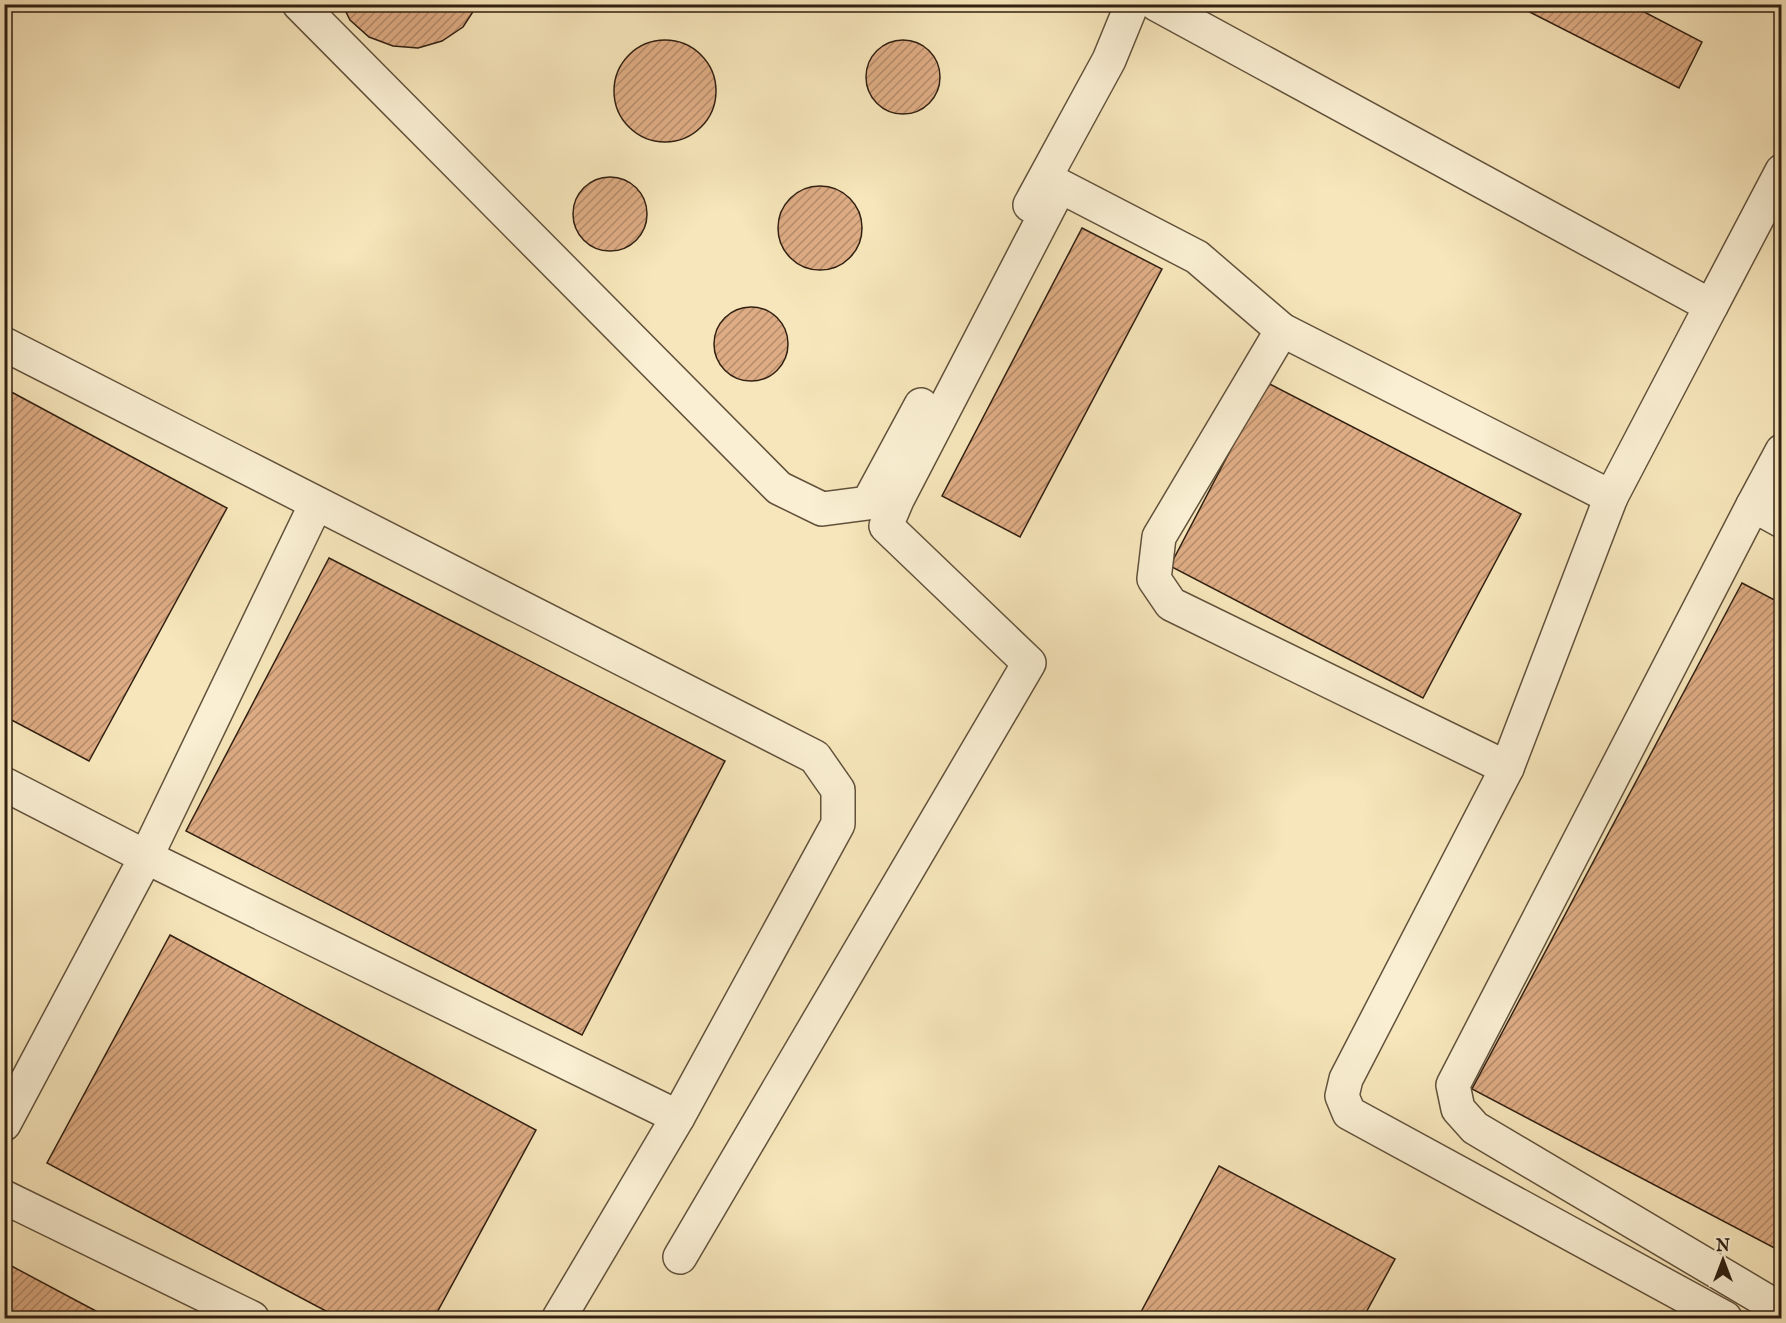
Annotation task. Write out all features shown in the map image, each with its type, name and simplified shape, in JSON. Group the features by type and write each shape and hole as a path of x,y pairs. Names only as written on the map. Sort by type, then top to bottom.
{"lane":[{"path":"299,4 779,488 822,509 868,503 1108,60 1132,4"},
{"path":"1156,4 1711,306"},
{"path":"1725,1318 1349,1113 1342,1096 1346,1079 1507,768 1611,497 1782,171"},
{"path":"680,1257 1029,663 886,526 897,500 1060,186 1197,257 1282,330 1611,497"},
{"path":"1282,330 1159,537 1154,579 1171,604 1507,768"},
{"path":"4,344 815,757 838,790 838,824 678,1117 559,1318"},
{"path":"1782,451 1453,1085 1458,1109 1475,1128 1782,1310"},
{"path":"4,1125 146,857 316,504"},
{"path":"1753,505 1782,521"},
{"path":"4,784 146,857 678,1117"},
{"path":"4,1197 252,1318"}],"building":[{"path":"342,4 478,4 463,27 442,41 418,48 393,46 369,37 350,20"},
{"path":"1514,4 1629,4 1702,42 1679,88"},
{"path":"665,40 684,44 701,55 712,72 716,91 712,110 701,127 684,138 665,142 646,138 629,127 618,110 614,91 618,72 629,55 646,44"},
{"path":"896,40 910,40 924,46 934,56 940,70 938,91 924,108 910,114 896,114 882,108 872,98 866,84 866,70 872,56 882,46"},
{"path":"610,177 624,180 636,188 644,200 647,214 644,228 636,240 624,248 610,251 596,248 584,240 576,228 573,214 576,200 584,188 596,180"},
{"path":"820,186 836,189 850,198 859,212 862,228 859,244 850,258 836,267 820,270 804,267 790,258 781,244 778,228 781,212 790,198 804,189"},
{"path":"1082,228 1162,269 1020,537 942,496"},
{"path":"751,307 772,313 782,323 788,344 782,365 772,375 751,381 730,375 720,365 714,344 720,323 730,313"},
{"path":"1266,382 1521,514 1423,698 1170,566"},
{"path":"4,388 227,508 89,761 4,716"},
{"path":"329,558 725,761 582,1035 186,831"},
{"path":"1742,583 1782,604 1782,1252 1472,1089"},
{"path":"170,935 536,1130 434,1318 339,1318 47,1163"},
{"path":"1219,1166 1395,1259 1363,1318 1154,1318 1141,1312"},
{"path":"4,1262 109,1318 4,1318"}]}
